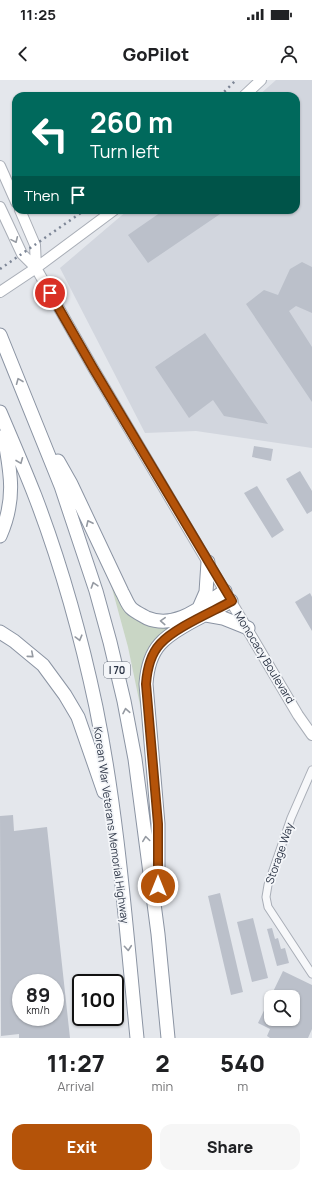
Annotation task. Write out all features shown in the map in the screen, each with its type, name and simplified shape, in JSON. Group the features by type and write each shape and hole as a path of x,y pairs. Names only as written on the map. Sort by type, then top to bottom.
{"highway":[{"name":"I 70","path":"2,339 61,486 96,591 110,642 124,701 135,759 158,934 168,1038"},
{"name":"Korean War Veterans Memorial Highway","path":"0,412 52,544 71,606 96,707 115,826 137,1038"},
{"path":"0,416 12,483 8,512 0,536"},
{"path":"34,417 71,484 131,608 151,620 162,622 174,621 202,612 223,618 248,628"},
{"path":"202,612 206,592 208,562"},
{"path":"158,934 158,824 148,706 147,673 149,664 159,645 202,612 228,596"},
{"path":"0,632 14,641 43,665 65,695 78,717 93,756 115,826"}],"main road":[{"path":"248,92 261,80"},
{"path":"0,166 12,193"},
{"name":"Monocacy Boulevard","path":"0,207 22,254 36,268 93,368 298,714 312,735"},
{"name":"Monocacy Boulevard","path":"22,214 35,245 36,268"},
{"path":"0,292 36,268 109,214"}],"street":[{"name":"Storage Way","path":"312,770 291,818 268,885 266,897 268,906 312,974"}],"shaded area":[{"path":"276,80 312,80 312,448 196,431 145,433 60,268 123,214 300,214 300,92 262,92"}],"green space":[{"path":"107,570 147,623 170,628 159,638 144,724 128,647"}],"building":[{"path":"158,214 220,214 148,263 128,235"},
{"path":"302,262 312,267 312,313 296,306 289,311 312,347 312,402 246,304 264,290 278,295 290,269"},
{"path":"205,333 268,424 224,416 213,400 189,418 155,367"},
{"path":"254,446 273,449 271,461 252,457"},
{"path":"300,471 312,491 312,511 307,514 286,479"},
{"path":"257,486 284,530 272,538 244,493"},
{"path":"310,593 312,597 312,631 295,602"},
{"path":"13,815 14,831 47,827 63,974 12,974 12,1026 64,1026 64,983 70,1038 19,1038 19,1034 1,1036 0,816"},
{"path":"220,893 243,992 231,995 208,896"},
{"path":"253,918 268,978 252,982 237,922"},
{"path":"272,928 275,939 278,938 281,949 285,948 289,963 277,966 267,929"},
{"path":"283,971 312,985 312,1029 308,1038 270,1038 267,1036 270,1029 264,1026 300,1026 300,990 274,990"},
{"path":"264,1011 264,1026 258,1023"}],"railway":[{"path":"224,92 236,80"},
{"path":"0,269 79,214"}],"route":[{"path":"50,293 232,601 178,630 167,638 159,645 149,664 146,684 158,824 158,886"}]}
